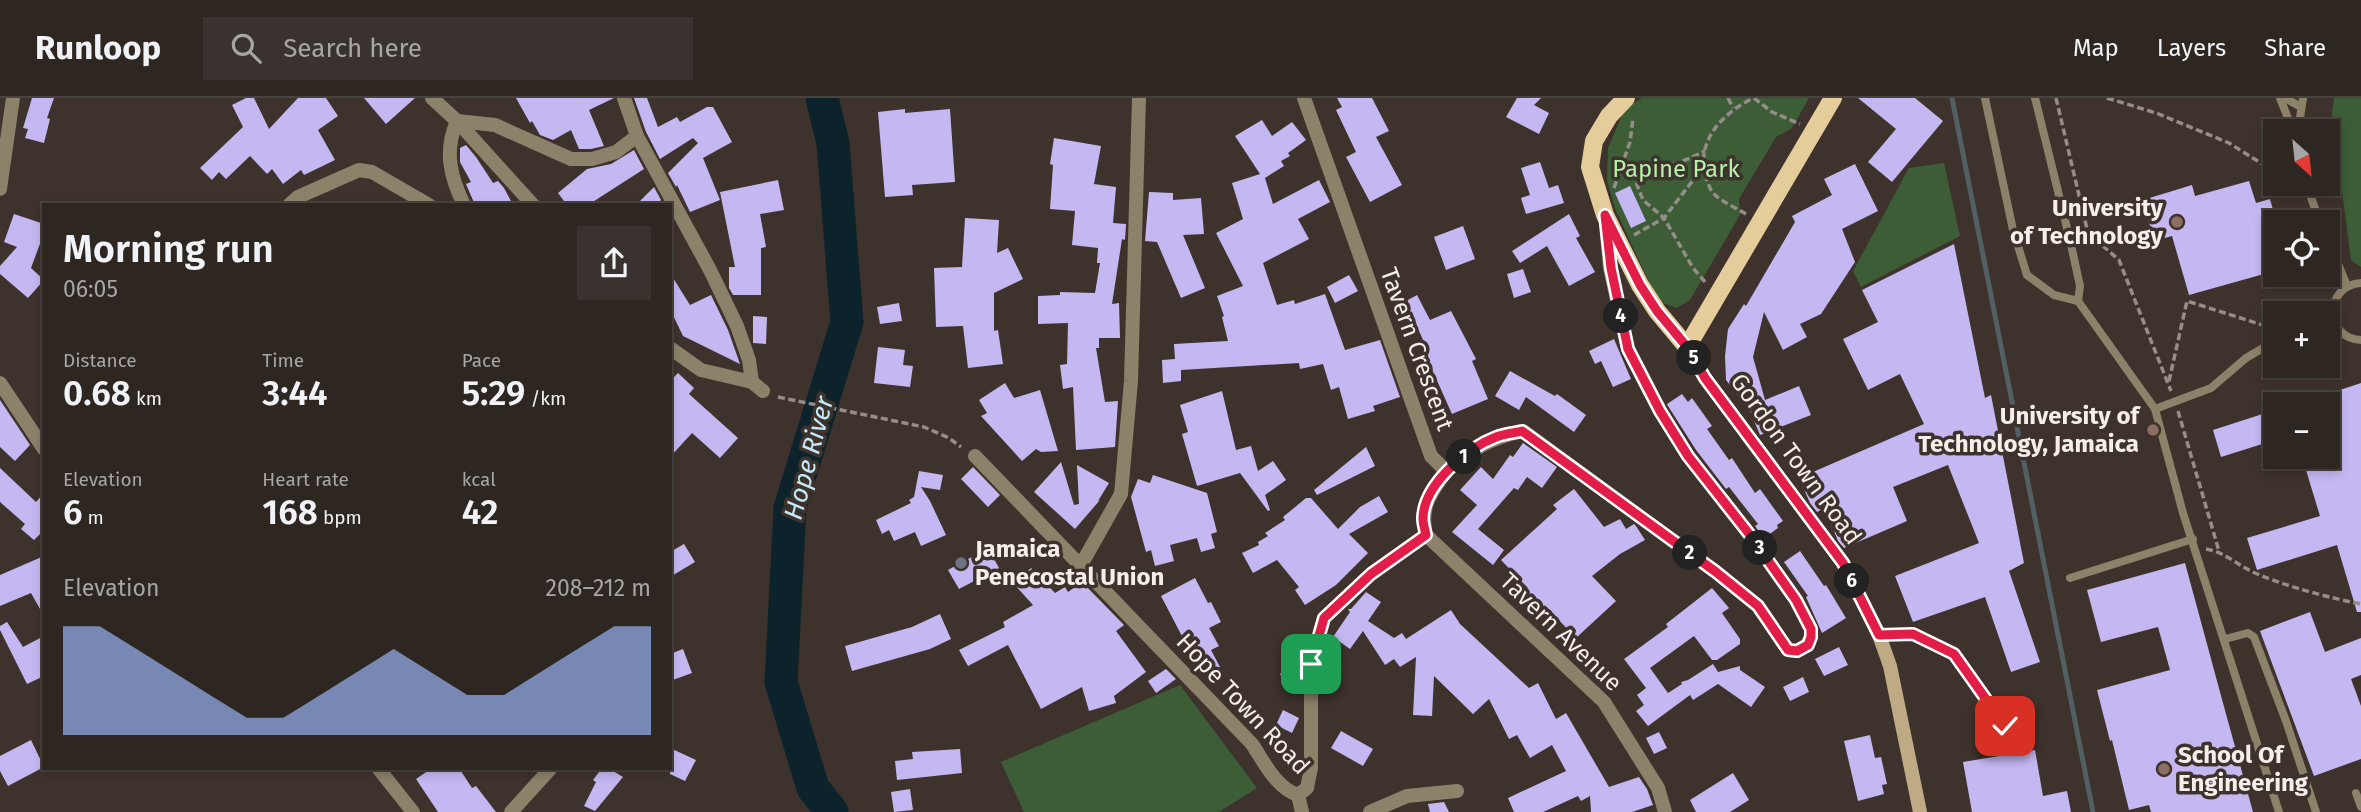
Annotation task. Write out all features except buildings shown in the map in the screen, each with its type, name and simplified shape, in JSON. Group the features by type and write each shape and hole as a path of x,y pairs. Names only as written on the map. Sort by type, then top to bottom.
{"main road":[{"path":"1687,347 1833,98"},
{"name":"Gordon Town Road","path":"1621,105 1609,116 1594,141 1590,167 1605,215 1640,285 1657,311 1687,347 1705,378 1843,563 1879,635 1890,666 1920,812"}],"street":[{"path":"0,189 13,98"},
{"path":"432,98 457,121 531,203"},
{"path":"624,98 637,136 710,270 743,340 758,386 701,370 672,349"},
{"path":"1081,565 1121,494 1131,381 1139,98"},
{"name":"Tavern Crescent","path":"1304,98 1431,456 1446,471 1477,447 1497,437 1522,431 1716,572 1758,606 1788,650 1797,651 1808,645 1811,629 1796,600 1750,535 1688,456 1660,411 1628,349 1611,268 1605,215"},
{"path":"457,121 495,125 571,159 592,159 616,152 637,136"},
{"path":"457,121 449,145 449,168 463,203"},
{"path":"291,203 298,197 359,170 372,172 426,203"},
{"path":"0,383 42,446"},
{"name":"Hope Town Road","path":"975,456 1252,744 1288,792 1298,795 1307,788 1311,768 1311,664 1324,618 1371,574 1426,535"},
{"path":"1426,535 1423,518 1428,497 1446,471"},
{"name":"Tavern Avenue","path":"1426,535 1604,702 1658,788 1665,812"},
{"path":"380,770 413,812"},
{"path":"511,812 549,770"},
{"path":"1370,812 1407,796 1457,791"},
{"path":"1298,795 1302,812"}],"lane":[{"path":"1985,98 2013,230 2027,275 2054,295 2078,301 2155,409 2183,513 2279,812"},
{"path":"2035,98 2080,286 2078,301"},
{"path":"2282,98 2302,102"},
{"path":"2282,98 2290,119"},
{"path":"2340,269 2347,286"},
{"path":"2335,301 2347,286 2361,283"},
{"path":"2340,332 2347,337 2361,340"},
{"path":"2155,409 2211,388 2246,358 2263,348"},
{"path":"2070,578 2194,543"},
{"path":"2225,639 2248,633 2254,637 2286,721 2316,812"},
{"path":"1879,635 1913,634 1954,654 2005,726"},
{"path":"2356,793 2361,807"}],"path":[{"path":"1728,98 1733,108"},
{"path":"1619,244 1664,218 1703,166 1713,130 1733,108 1754,98 1772,113 1814,130"},
{"path":"2056,98 2087,229 2094,239 2119,260 2169,383 2219,551"},
{"path":"2107,98 2157,113 2229,143 2263,164"},
{"path":"1605,215 1630,142 1621,105"},
{"path":"1620,170 1637,172 1680,163 1706,151"},
{"path":"1703,166 1713,193 1760,223"},
{"path":"1637,172 1637,185 1643,200 1664,218 1693,268 1717,295"},
{"path":"2169,383 2187,301 2263,324"},
{"path":"784,400 924,427 949,438 975,456"},
{"path":"2194,543 2219,551 2254,573 2333,599 2361,604"}],"green space":[{"name":"Papine Park","path":"1642,98 1809,98 1792,128 1776,137 1739,199 1740,215 1690,300 1676,308 1658,301 1615,209 1607,180 1608,148 1625,108"},
{"path":"2334,98 2361,98 2361,267 2351,260 2340,175 2340,119 2333,119"},
{"path":"1944,163 1960,236 1861,287 1853,271 1909,168"},
{"path":"1180,685 1257,788 1219,812 1024,812 1001,762"}],"waterway":[{"name":"Hope River","path":"822,98 833,143 847,322 790,508 781,682 813,788 832,812"},
{"path":"1952,98 2093,812"}],"place":[{"name":"University of Technology","path":"2177,222"},
{"name":"University of Technology, Jamaica","path":"2153,430"},
{"name":"Jamaica Penecostal Union","path":"961,563"},
{"name":"School Of Engineering","path":"2164,769"}],"route":[{"path":"1311,664 1324,618 1371,574 1426,535 1423,518 1428,497 1446,471 1477,447 1497,437 1522,431 1716,572 1758,606 1788,650 1797,651 1808,645 1811,629 1796,600 1777,571 1688,456 1660,411 1628,349 1611,268 1605,215 1640,285 1657,311 1687,347 1705,378 1843,563 1879,635 1913,634 1954,654 2005,726"}]}
